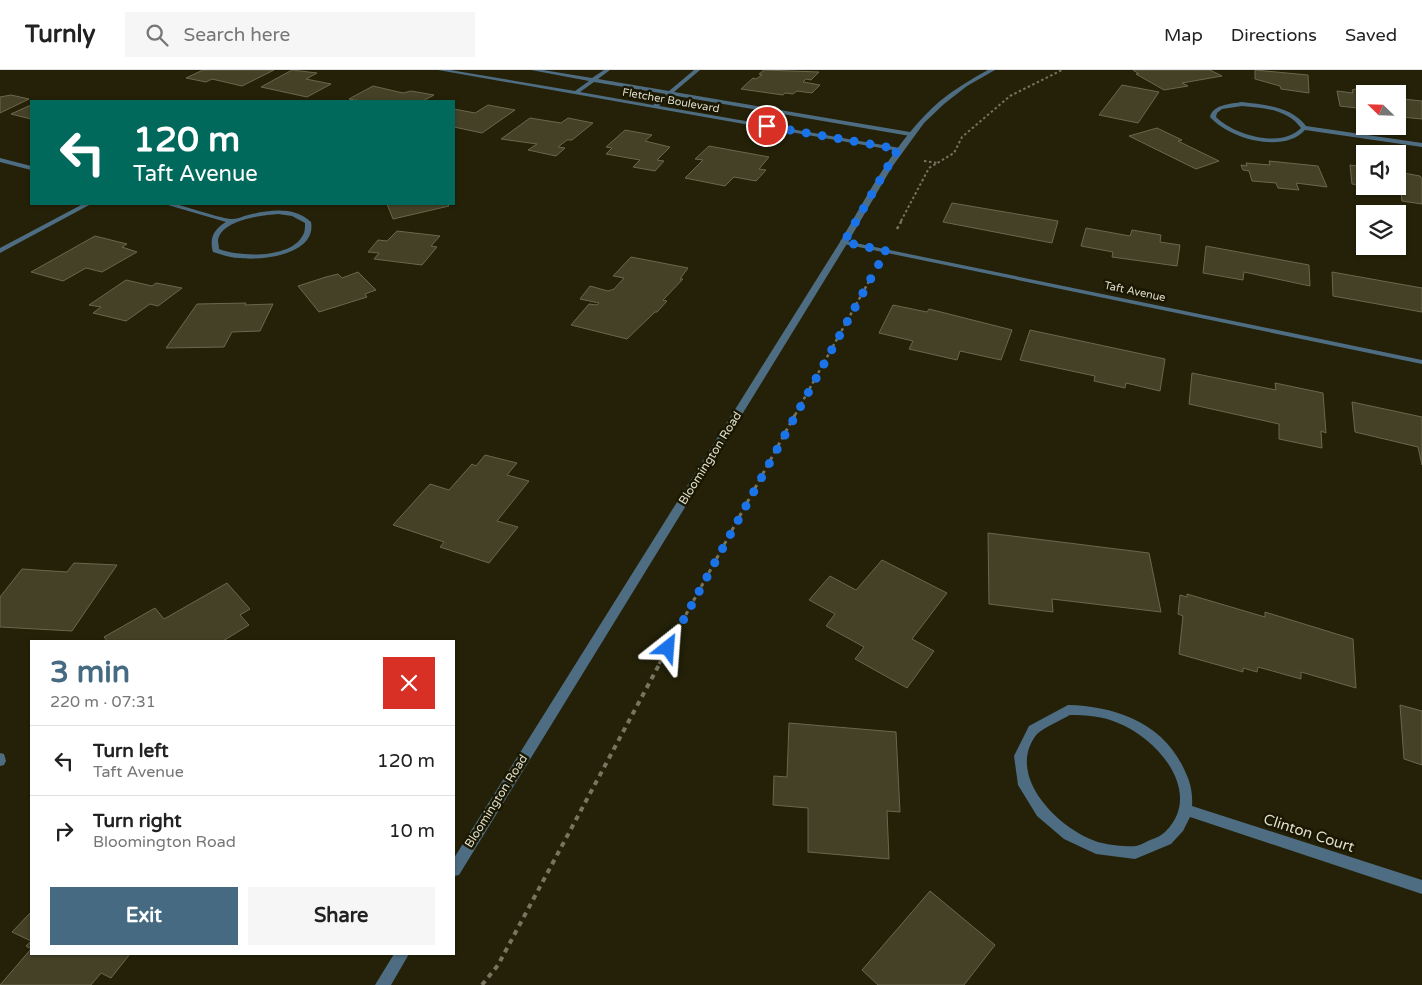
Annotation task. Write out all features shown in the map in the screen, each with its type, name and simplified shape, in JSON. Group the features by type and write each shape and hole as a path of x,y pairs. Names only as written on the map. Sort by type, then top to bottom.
{"street":[{"name":"Fletcher Boulevard","path":"441,70 898,149"},
{"name":"Fletcher Boulevard","path":"534,70 910,134"},
{"path":"576,93 607,70"},
{"path":"654,107 697,70"},
{"name":"Bloomington Road","path":"455,868 844,242 898,149 934,108 962,87 992,70"},
{"path":"1242,104 1256,105 1288,114 1301,122 1304,128 1301,133 1294,137 1268,139 1237,134 1217,123 1213,117 1214,112 1220,108 1242,104"},
{"path":"1304,128 1422,145"},
{"path":"0,160 30,168"},
{"path":"0,251 86,205"},
{"path":"173,205 232,222 262,213 285,213 303,217 309,223 310,230 306,238 282,252 266,256 236,257 216,250 214,243 215,236 232,222"},
{"name":"Taft Avenue","path":"844,242 1422,362"},
{"path":"1068,710 1092,710 1117,716 1141,728 1162,745 1172,758 1186,787 1187,810 1178,831 1157,846 1132,853 1101,850 1071,837 1046,818 1028,794 1020,769 1022,746 1032,729 1048,717 1068,710"},
{"name":"Clinton Court","path":"1187,810 1422,887"},
{"path":"382,985 401,955"}],"path":[{"path":"482,985 498,965 724,543 886,251 929,168 954,153 962,137 1010,96 1062,70"}],"building":[{"path":"203,70 274,70 242,86 212,79 206,82 186,78"},
{"path":"292,70 317,73 306,79 331,84 307,97 261,87"},
{"path":"764,70 819,72 811,80 806,79 803,82 820,85 812,93 797,91 793,94 785,93 783,95 741,89 753,78 756,79 762,75 759,74"},
{"path":"1133,70 1210,70 1222,76 1182,83 1188,86 1164,90 1136,74 1139,74"},
{"path":"1255,70 1308,75 1309,93 1281,89 1280,86 1255,79"},
{"path":"1122,85 1159,92 1138,123 1099,115"},
{"path":"373,86 403,93 411,91 434,95 425,100 349,99"},
{"path":"1356,89 1356,108 1340,106 1337,91 1353,93 1352,90"},
{"path":"11,95 29,99 0,113 0,97"},
{"path":"1406,99 1422,101 1422,119 1406,117"},
{"path":"30,105 30,119 11,114"},
{"path":"488,105 515,110 482,133 455,127 455,109 475,113"},
{"path":"530,118 561,123 568,118 593,123 572,140 567,140 558,147 565,148 556,156 528,150 537,144 501,139"},
{"path":"1157,128 1182,140 1178,141 1219,161 1196,169 1129,136"},
{"path":"625,130 652,135 645,141 670,147 657,160 664,161 655,171 633,167 640,160 606,154 612,148 606,147"},
{"path":"709,146 769,157 759,169 766,170 756,181 734,177 725,186 685,178 703,160 695,159"},
{"path":"1269,161 1318,166 1327,187 1296,183 1299,190 1278,188 1276,183 1252,181 1249,171 1243,170 1241,165 1247,166 1246,163 1270,165"},
{"path":"1350,165 1356,166 1356,185 1352,184"},
{"path":"1406,173 1420,176 1422,179 1422,204 1402,201 1401,195 1406,195"},
{"path":"952,203 1058,221 1052,243 943,222"},
{"path":"387,205 449,206 393,219"},
{"path":"1086,228 1130,236 1132,230 1161,235 1160,242 1180,245 1177,266 1112,257 1113,252 1081,246"},
{"path":"397,231 440,236 431,246 437,247 422,265 374,259 379,253 368,252 378,240 387,241"},
{"path":"95,236 127,244 122,247 137,252 102,272 86,268 63,281 31,272"},
{"path":"1206,246 1309,265 1310,286 1244,272 1243,280 1203,273"},
{"path":"631,257 688,268 680,279 683,279 663,300 667,301 627,339 571,325 589,304 597,305 599,303 580,299 590,286 608,291 614,289 624,278 613,276"},
{"path":"358,272 376,290 365,294 367,297 319,312 298,286 338,274 342,278"},
{"path":"1332,272 1422,288 1422,312 1333,296"},
{"path":"126,280 152,286 156,283 182,288 158,306 150,304 126,321 93,313 101,307 89,305"},
{"path":"246,303 245,305 273,304 260,331 232,332 224,347 166,348 197,304"},
{"path":"893,305 927,312 929,309 1012,330 1001,360 960,351 957,360 909,349 913,341 879,333"},
{"path":"1030,330 1165,359 1160,391 1126,383 1125,388 1094,381 1095,376 1020,360"},
{"path":"1192,373 1276,390 1275,383 1323,393 1326,433 1321,431 1322,448 1279,439 1279,424 1189,404"},
{"path":"1352,402 1422,417 1422,465 1418,447 1355,432"},
{"path":"485,455 517,463 507,475 529,481 497,521 518,527 489,563 440,547 444,542 393,525 430,484 449,490 472,464 476,466"},
{"path":"988,533 1149,553 1161,612 1052,599 1053,612 989,604"},
{"path":"882,560 947,593 912,639 934,651 907,688 855,659 864,647 826,626 835,614 809,600 830,576 856,590"},
{"path":"74,563 117,565 72,631 0,627 0,597 22,569 67,572"},
{"path":"227,583 250,609 240,615 249,625 225,640 106,640 104,637 155,608 164,619"},
{"path":"1187,594 1265,617 1265,612 1353,639 1356,688 1301,672 1301,679 1258,667 1257,672 1243,668 1243,672 1179,654 1183,616 1178,614 1180,595 1187,597"},
{"path":"1400,705 1422,711 1422,765 1404,759"},
{"path":"789,723 896,732 900,812 887,811 889,859 808,852 808,808 773,805 774,776 787,777"},
{"path":"930,891 995,945 964,985 878,985 862,970"},
{"path":"30,913 30,941 12,932"},
{"path":"30,950 30,955 129,955 111,978 101,973 91,985 0,985"}],"route":[{"path":"668,648 886,251 844,242 898,149 767,126"}]}
